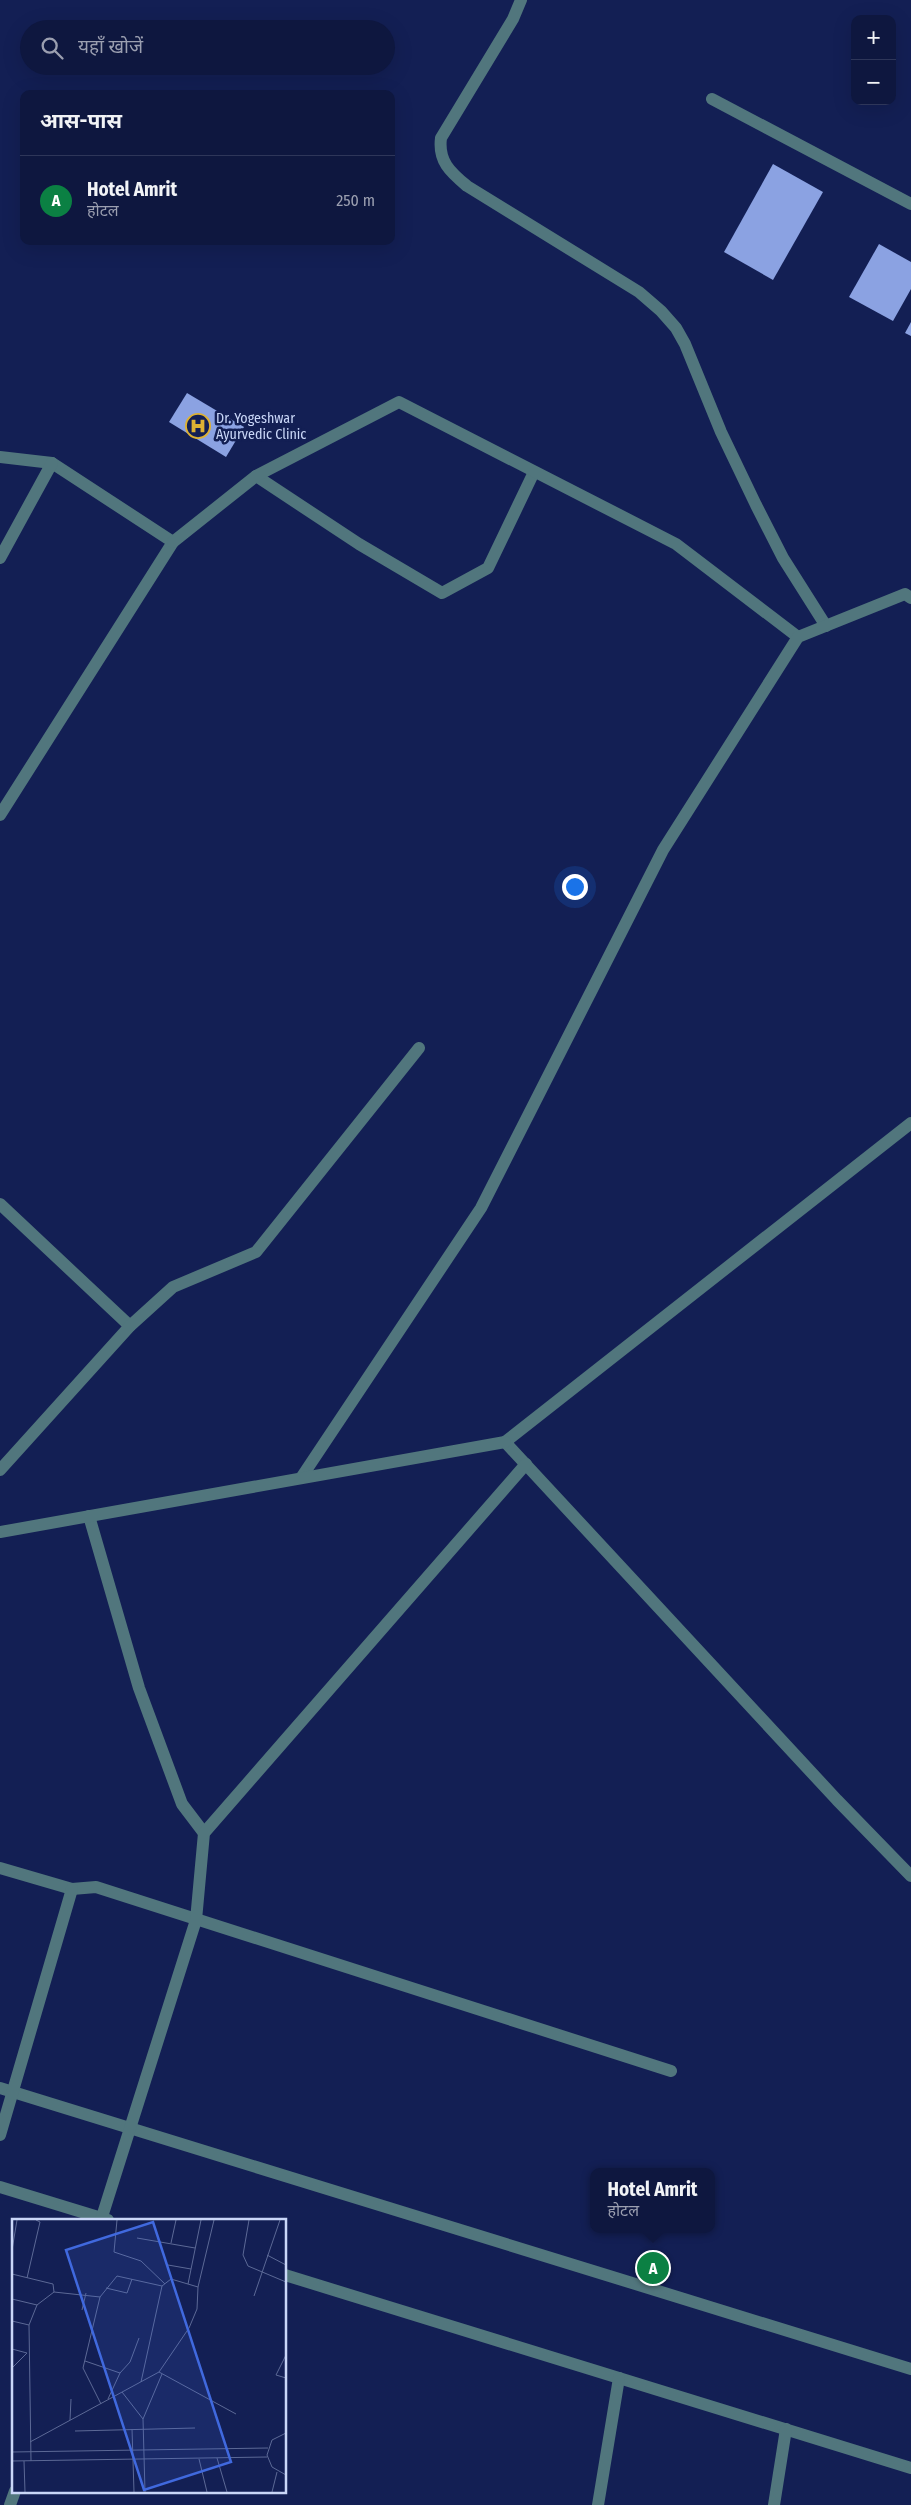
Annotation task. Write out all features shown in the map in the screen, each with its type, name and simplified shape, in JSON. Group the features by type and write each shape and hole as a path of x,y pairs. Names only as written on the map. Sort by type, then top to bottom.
{"street":[{"path":"521,0 513,20 441,138 440,150 443,161 453,175 467,186 639,292 661,311 676,328 685,344 721,432 756,505 783,558 826,626"},
{"path":"712,99 911,204"},
{"path":"0,815 173,542 256,476 399,402 676,544 798,637"},
{"path":"0,457 52,463 173,542"},
{"path":"0,558 52,463"},
{"path":"256,476 359,544 442,593 488,568 534,472"},
{"path":"301,1478 482,1208 664,850 798,637 905,594 911,598"},
{"path":"0,1470 130,1326 173,1287 256,1252 419,1048"},
{"path":"0,1532 505,1442 911,1122"},
{"path":"0,1204 130,1326"},
{"path":"505,1442 836,1800 911,1876"},
{"path":"0,2187 103,2219 196,1920 204,1833 526,1464"},
{"path":"90,1516 139,1688 182,1804 204,1833"},
{"path":"0,1868 72,1889 96,1887 671,2071"},
{"path":"0,2135 72,1889"},
{"path":"0,2088 911,2369"},
{"path":"286,2275 911,2468"},
{"path":"598,2505 619,2378"},
{"path":"774,2505 786,2429"},
{"path":"10,2505 14,2492"}],"building":[{"path":"773,164 823,192 773,280 724,252"},
{"path":"879,244 911,262 911,289 893,321 849,297"},
{"path":"911,322 911,336 905,333"},
{"path":"187,393 244,427 226,457 169,422"}],"place":[{"name":"Dr. Yogeshwar Ayurvedic Clinic","path":"198,426"},
{"name":"Hotel Amrit","path":"653,2268"}]}
